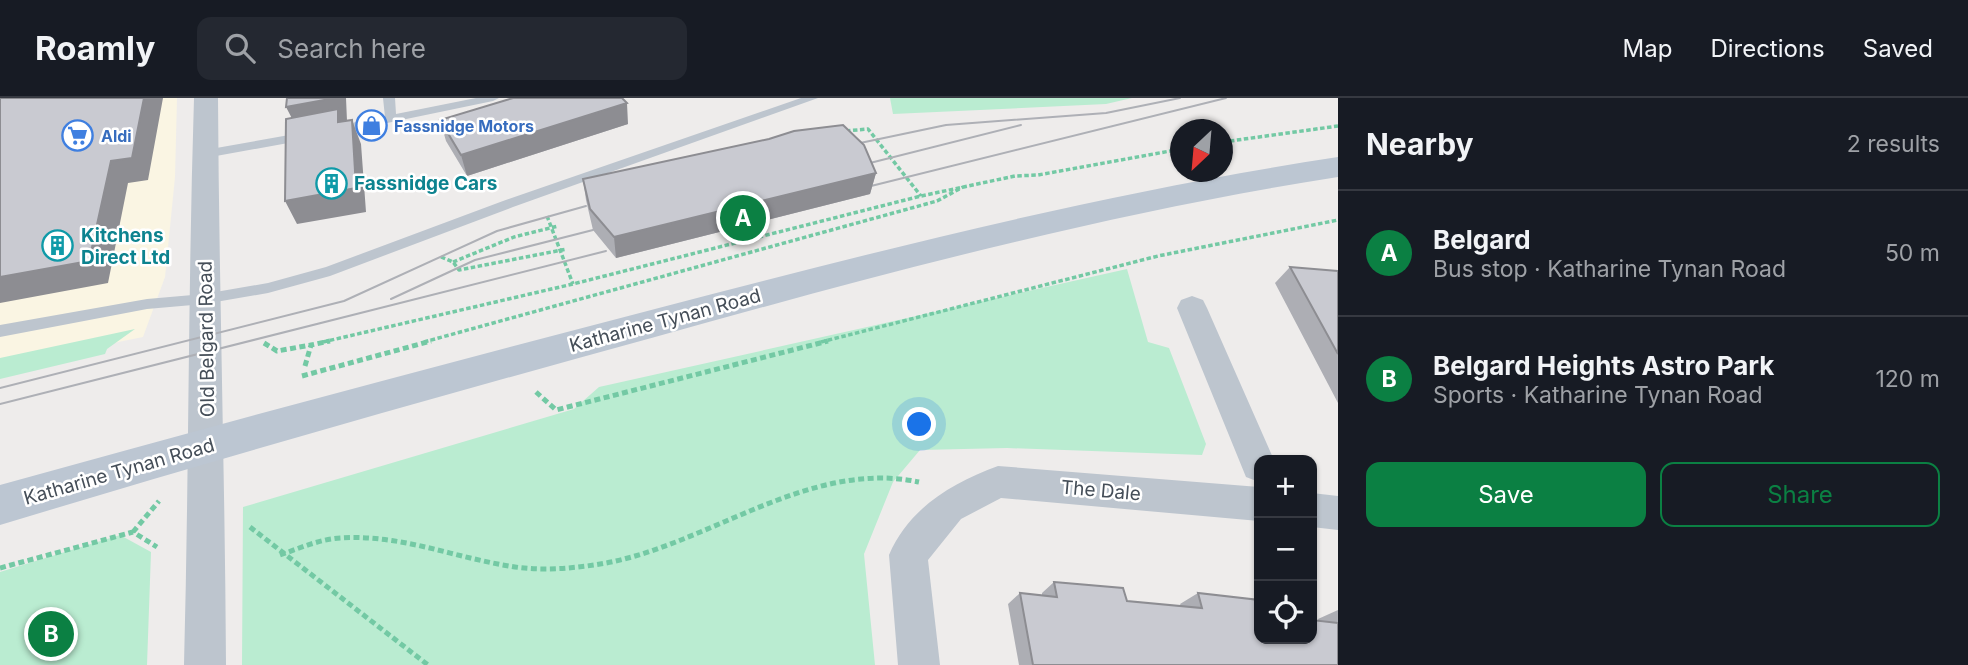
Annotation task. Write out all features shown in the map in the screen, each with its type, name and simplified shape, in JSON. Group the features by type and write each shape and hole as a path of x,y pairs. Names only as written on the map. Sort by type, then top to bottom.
{"main road":[{"name":"Katharine Tynan Road","path":"0,505 332,409 933,250 1229,182 1338,167"}],"street":[{"name":"Old Belgard Road","path":"205,665 206,98"},
{"path":"1192,308 1254,455"},
{"name":"The Dale","path":"938,497 998,482 1254,504"},
{"path":"919,665 908,555 938,497"},
{"path":"1317,511 1338,513"}],"lane":[{"path":"389,98 391,119"},
{"path":"205,155 493,98"},
{"path":"0,331 147,304 204,299 268,288 330,271 508,204 812,98"}],"path":[{"path":"1233,141 1338,126"},
{"path":"867,129 921,196"},
{"path":"264,343 277,351 311,345 573,284 921,196 1170,151"},
{"path":"294,378 937,201 963,187"},
{"path":"545,208 573,284"},
{"path":"556,410 1158,256 1338,220"},
{"path":"453,262 514,237 558,226"},
{"path":"305,366 311,345"},
{"path":"280,555 331,540 370,538 535,569 571,567 626,560 829,485 873,476 904,475 938,497"},
{"path":"250,527 280,555 393,636 428,665"},
{"path":"0,568 133,531 157,547"}],"shaded area":[{"path":"0,98 177,98 175,177 165,277 143,337 0,366"}],"green space":[{"path":"890,98 1132,98 1106,104 893,114"},
{"path":"1127,269 1148,342 1169,348 1206,444 1202,455 1007,448 920,450 893,482 864,554 875,665 242,665 243,507 574,409 599,387"},
{"path":"135,329 107,349 105,354 0,379 0,358"},
{"path":"120,535 151,552 147,665 0,665 0,572"}],"building":[{"path":"0,98 144,98 132,158 111,161 89,261 0,277"},
{"path":"287,98 335,98 286,107"},
{"path":"513,98 622,98 627,103 461,155 440,120"},
{"path":"338,109 338,122 352,120 356,188 285,201 286,119"},
{"path":"843,125 864,145 876,173 614,237 590,209 583,179 769,139 794,131"},
{"path":"1290,267 1338,271 1338,354"},
{"path":"1054,582 1123,588 1127,601 1202,608 1198,593 1254,599 1254,644 1317,644 1317,621 1338,623 1338,665 1033,665 1020,593 1057,597"}],"tram line":[{"path":"841,147 946,125 1106,113 1180,98"},
{"path":"871,186 1226,98"},
{"path":"858,166 1021,125"},
{"path":"0,388 344,301 497,231 586,206"},
{"path":"391,299 475,260 593,230"},
{"path":"0,404 606,251"}],"place":[{"name":"Fassnidge Motors","path":"371,126"},
{"name":"Aldi","path":"78,136"},
{"name":"Fassnidge Cars","path":"331,183"},
{"name":"Belgard","path":"743,218"},
{"name":"Kitchens Direct Ltd","path":"58,246"},
{"name":"Belgard Heights Astro Park","path":"51,634"}]}
